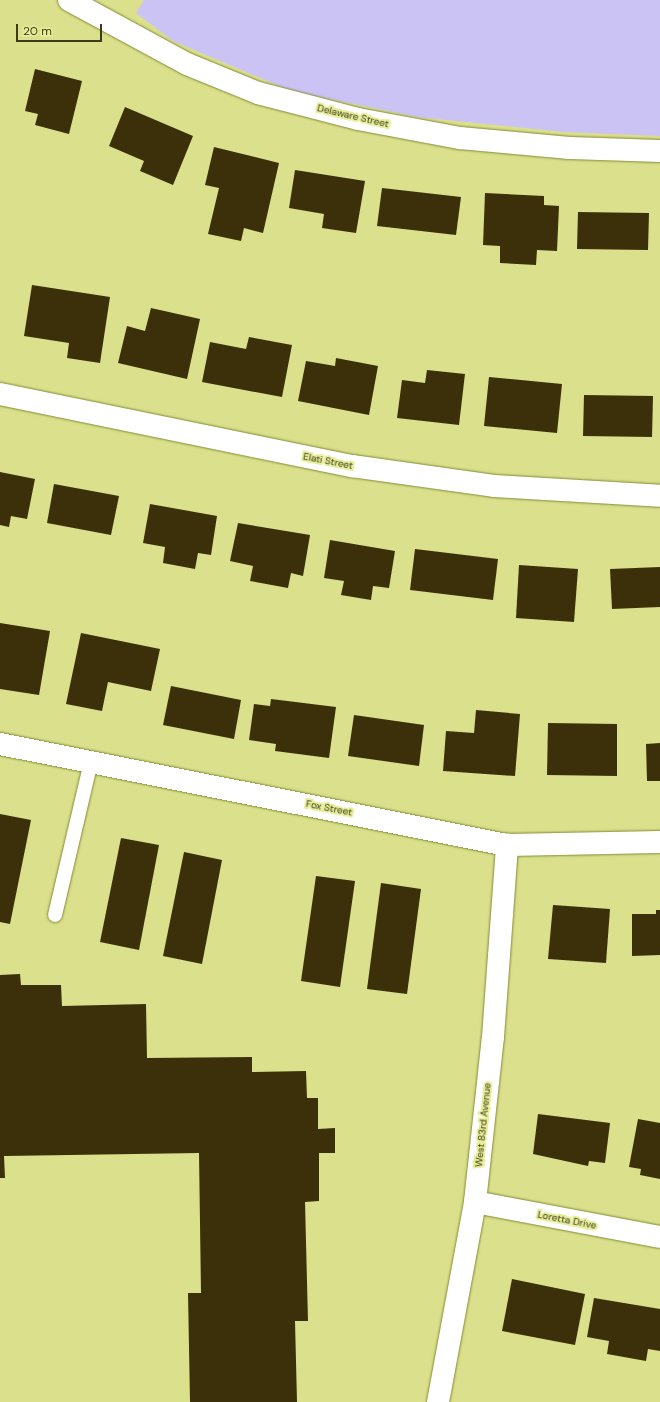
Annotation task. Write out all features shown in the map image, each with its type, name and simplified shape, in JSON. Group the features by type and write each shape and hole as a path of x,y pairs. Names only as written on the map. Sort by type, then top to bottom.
{"street":[{"name":"Delaware Street","path":"69,0 187,64 258,93 358,119 460,138 570,148 660,152"},
{"name":"Elati Street","path":"0,394 352,466 494,486 660,496"},
{"name":"Fox Street","path":"0,744 507,845 660,842"},
{"name":"West 83rd Avenue","path":"438,1402 475,1202 493,1037 507,845"},
{"name":"Loretta Drive","path":"475,1202 660,1237"}],"lane":[{"path":"55,915 90,762"}],"shaded area":[{"path":"144,0 660,0 660,136 564,132 417,117 291,91 173,41 136,13"}],"building":[{"path":"35,69 82,81 69,134 35,125 38,114 25,111"},
{"path":"125,107 193,136 173,185 140,171 144,161 109,146"},
{"path":"214,147 279,163 263,233 244,228 241,241 208,234 219,188 205,185"},
{"path":"295,170 365,181 356,233 322,228 324,214 289,208"},
{"path":"382,188 461,197 456,235 377,226"},
{"path":"485,193 544,196 544,205 559,206 557,251 537,250 536,265 500,263 500,246 483,245"},
{"path":"578,212 649,213 648,250 577,249"},
{"path":"32,285 110,297 100,363 67,358 69,343 24,336"},
{"path":"151,308 200,319 187,379 118,363 127,326 145,331"},
{"path":"249,337 292,345 282,397 202,382 210,342 246,349"},
{"path":"336,358 378,366 369,415 298,401 306,361 335,366"},
{"path":"427,370 465,374 459,425 397,418 402,380 425,383"},
{"path":"489,377 562,384 557,433 484,426"},
{"path":"584,395 653,396 652,437 583,436"},
{"path":"0,472 35,479 27,519 11,516 9,527 0,525"},
{"path":"54,484 119,496 111,535 47,523"},
{"path":"150,504 217,516 211,555 198,553 195,569 163,563 165,547 143,543"},
{"path":"238,523 310,535 303,576 291,573 288,588 250,581 253,566 230,561"},
{"path":"330,540 395,551 389,588 373,586 371,600 341,595 344,581 324,578"},
{"path":"415,549 498,559 493,600 410,590"},
{"path":"519,565 578,569 574,622 516,618"},
{"path":"660,567 660,607 612,609 610,569"},
{"path":"0,623 50,631 39,695 0,689"},
{"path":"81,633 160,649 151,691 108,682 102,711 66,704"},
{"path":"171,686 241,700 234,739 163,725"},
{"path":"271,699 336,707 329,758 275,751 276,744 249,740 254,704 270,706"},
{"path":"476,710 520,714 515,776 443,771 446,731 474,733"},
{"path":"354,715 424,725 419,766 348,756"},
{"path":"548,723 617,724 617,776 547,775"},
{"path":"660,743 660,781 647,781 646,744"},
{"path":"0,814 31,820 10,924 0,922"},
{"path":"121,838 159,845 139,950 100,942"},
{"path":"184,852 222,860 202,964 163,956"},
{"path":"316,876 355,881 340,987 301,981"},
{"path":"381,883 421,889 407,994 367,989"},
{"path":"553,905 610,909 606,963 548,959"},
{"path":"656,910 660,910 660,955 632,956 632,914 656,914"},
{"path":"20,974 21,985 61,985 62,1006 146,1004 147,1058 252,1057 252,1072 306,1071 307,1098 318,1098 318,1129 335,1128 335,1153 319,1153 319,1201 305,1202 308,1321 295,1321 297,1402 190,1402 188,1293 201,1293 199,1153 4,1156 5,1178 0,1178 0,975"},
{"path":"538,1114 610,1123 605,1163 589,1161 588,1166 533,1154"},
{"path":"638,1119 660,1123 660,1179 640,1175 641,1169 629,1167"},
{"path":"512,1279 585,1294 575,1345 502,1331"},
{"path":"594,1298 660,1309 660,1351 648,1349 646,1361 607,1354 609,1341 587,1337"}]}
